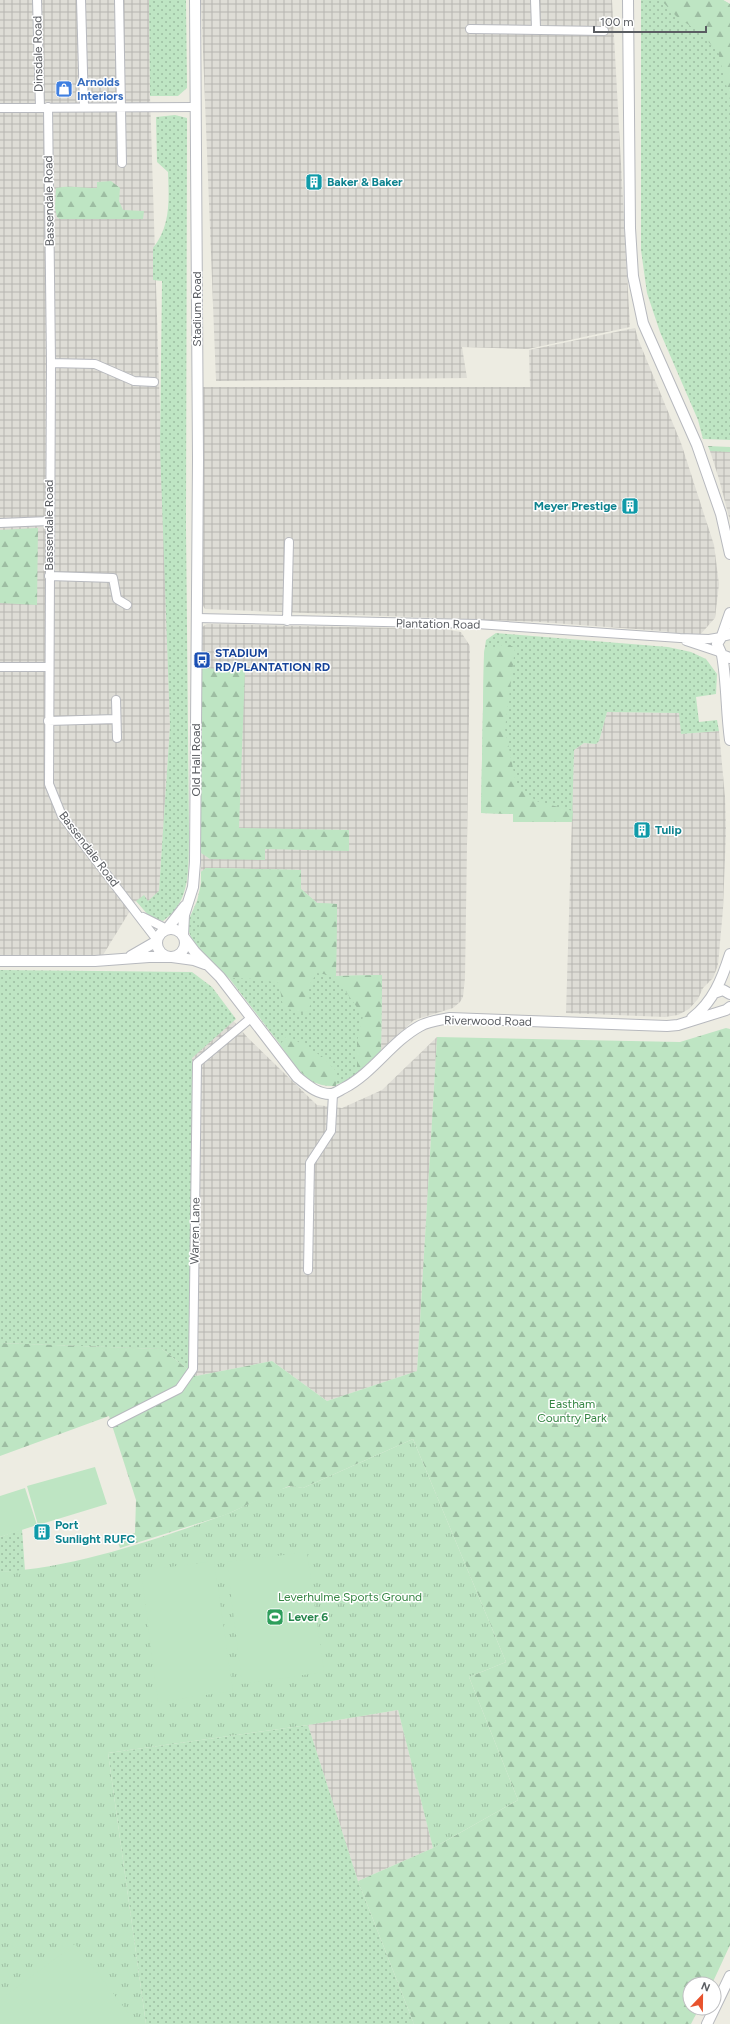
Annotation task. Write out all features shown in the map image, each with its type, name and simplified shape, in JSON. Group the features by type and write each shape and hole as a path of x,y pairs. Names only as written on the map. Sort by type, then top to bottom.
{"street":[{"name":"Dinsdale Road","path":"37,0 44,107"},
{"path":"81,0 84,106"},
{"path":"119,0 122,163"},
{"name":"Stadium Road","path":"195,0 198,459 196,618"},
{"path":"535,0 536,28"},
{"path":"628,0 630,228 633,276 643,323 697,445 720,514 730,554"},
{"path":"470,29 536,28 604,31"},
{"path":"0,108 84,106 196,107"},
{"name":"Bassendale Road","path":"44,107 51,363 48,721 49,784 62,816 139,914 157,940"},
{"path":"51,363 95,364 134,381 154,382"},
{"path":"0,523 49,521"},
{"path":"287,621 289,542"},
{"path":"49,576 113,578 117,598 126,605"},
{"path":"730,613 724,635 717,644 724,655 727,693 726,713 730,740"},
{"name":"Plantation Road","path":"196,618 477,624 709,639 724,635"},
{"name":"Old Hall Road","path":"183,935 183,922 193,887 195,862 196,618"},
{"name":"Plantation Road","path":"680,638 724,655"},
{"path":"0,667 49,667"},
{"path":"727,693 730,682"},
{"path":"116,700 117,738"},
{"path":"48,721 116,719"},
{"name":"Old Hall Road","path":"167,929 188,901"},
{"name":"Bassendale Road","path":"139,914 156,925 167,929"},
{"path":"122,959 140,952 157,940 161,933 167,929 176,930 183,935 208,966 220,977 297,1077 312,1089 333,1094 331,1132 310,1163 308,1270"},
{"path":"0,961 95,962 122,959 171,957 176,956 183,950 185,945 183,935"},
{"path":"157,940 159,950 166,956 194,960 208,966"},
{"name":"Riverwood Road","path":"683,1023 703,1009 713,995 722,979 730,954"},
{"path":"726,1010 713,1006 713,995 723,990 730,994"},
{"name":"Riverwood Road","path":"333,1094 356,1082 410,1033 421,1026 434,1021 450,1018 667,1026 683,1023 726,1010"},
{"name":"Warren Lane","path":"112,1423 179,1389 194,1369 197,1063 251,1018"},
{"path":"707,2024 730,1976"}],"shaded area":[{"path":"0,0 149,0 150,96 170,726 159,892 148,901 136,901 103,955 0,955"},
{"path":"201,0 612,0 630,327 528,349 462,347 467,378 216,381"},
{"path":"635,328 638,339 681,443 714,545 719,584 715,618 699,636 662,631 540,622 205,609 202,604 203,387 530,387 529,350"},
{"path":"710,451 730,451 730,521 719,479"},
{"path":"207,624 444,629 461,632 470,646 465,978 463,997 453,1008 414,1020 381,1051 382,975 335,976 317,903 301,889 301,870 206,868 201,872 201,668 202,627"},
{"path":"607,712 680,713 681,734 719,731 725,797 726,831 723,909 718,965 713,978 703,988 698,999 689,1009 678,1015 665,1017 566,1013 574,750 584,743 596,744 599,741"},
{"path":"197,978 248,1038 317,1105 342,1108 382,1090 437,1037 417,1371 327,1401 272,1361 196,1376 162,1349 0,1343"},
{"path":"398,1710 433,1848 358,1881 308,1725"}],"green space":[{"path":"149,0 186,0 187,88 178,96 150,96"},
{"path":"641,0 723,0 730,4 730,440 703,439 698,420 660,332 647,293 641,250"},
{"path":"661,0 723,0 730,4 730,100 718,52 699,32 676,16"},
{"path":"175,115 187,118 186,527 189,836 188,871 184,893 179,904 163,921 149,916 136,901 144,895 148,901 159,891 170,726 160,447 162,281 153,280 153,248 159,240 166,221 169,192 168,172 157,162 156,117"},
{"path":"111,181 120,188 119,201 123,210 144,211 143,219 60,219 57,217 55,208 56,188 97,188 97,182"},
{"path":"708,446 730,447 730,452 710,451"},
{"path":"38,528 37,605 0,603 0,530"},
{"path":"496,633 668,647 691,652 706,659 717,674 716,694 696,697 699,722 717,720 719,731 681,734 679,713 607,712 599,741 596,744 584,743 574,750 572,822 513,822 513,814 481,813 484,654 486,640"},
{"path":"506,643 515,648 505,729 516,783 536,801 573,811 572,822 513,822 513,814 481,813 484,654 485,648 498,647"},
{"path":"201,668 245,670 239,828 349,830 349,851 265,849 265,860 210,859 201,853"},
{"path":"206,868 301,870 301,889 317,903 337,904 336,976 382,975 381,1051 355,1075 337,1084 327,1086 305,1077 229,978 193,943 188,929 189,919 197,901 201,884 201,872"},
{"path":"206,868 301,870 301,889 317,903 337,904 336,976 382,975 381,1051 357,1072 357,1042 363,1016 335,976 317,973 308,987 311,1012 300,1013 283,1007 279,983 256,979 229,978 200,951 201,872"},
{"path":"0,970 192,972 212,987 236,1019 192,1058 191,1372 162,1349 0,1343"},
{"name":"Eastham Country Park","path":"726,1028 730,1029 730,1945 716,1976 682,1976 682,2016 695,2016 691,2024 414,2024 358,1881 433,1848 518,1800 469,1677 506,1662 413,1439 303,1488 289,1486 225,1515 120,1548 117,1539 135,1533 136,1500 109,1416 0,1456 0,1343 162,1349 196,1376 272,1361 327,1401 417,1371 437,1037 680,1042"},
{"path":"287,1035 323,1057 337,1072 336,1086 317,1083 303,1074 280,1045"},
{"name":"Leverhulme Sports Ground","path":"413,1439 506,1662 469,1677 518,1800 433,1848 398,1710 308,1725 108,1753 146,2024 0,2024 0,1572 56,1565 85,1559 170,1534 224,1515 264,1496 291,1486 303,1488"},
{"path":"95,1467 107,1504 38,1525 27,1486"},
{"path":"25,1488 37,1525 0,1537 0,1496"},
{"path":"22,1529 25,1571 0,1572 0,1537"},
{"name":"Lever 6","path":"307,1552 324,1672 242,1684 227,1562"},
{"path":"214,1561 233,1691 158,1702 141,1571"},
{"path":"308,1725 358,1881 414,2024 146,2024 108,1753"},
{"path":"75,1944 133,2019 126,2024 0,2024 0,2000"}],"place":[{"name":"Arnolds Interiors","path":"64,89"},
{"name":"Baker & Baker","path":"314,182"},
{"name":"Meyer Prestige","path":"630,506"},
{"name":"STADIUM RD/PLANTATION RD","path":"202,660"},
{"name":"Tulip","path":"642,830"},
{"name":"Port Sunlight RUFC","path":"42,1532"},
{"name":"Lever 6","path":"275,1617"}]}
